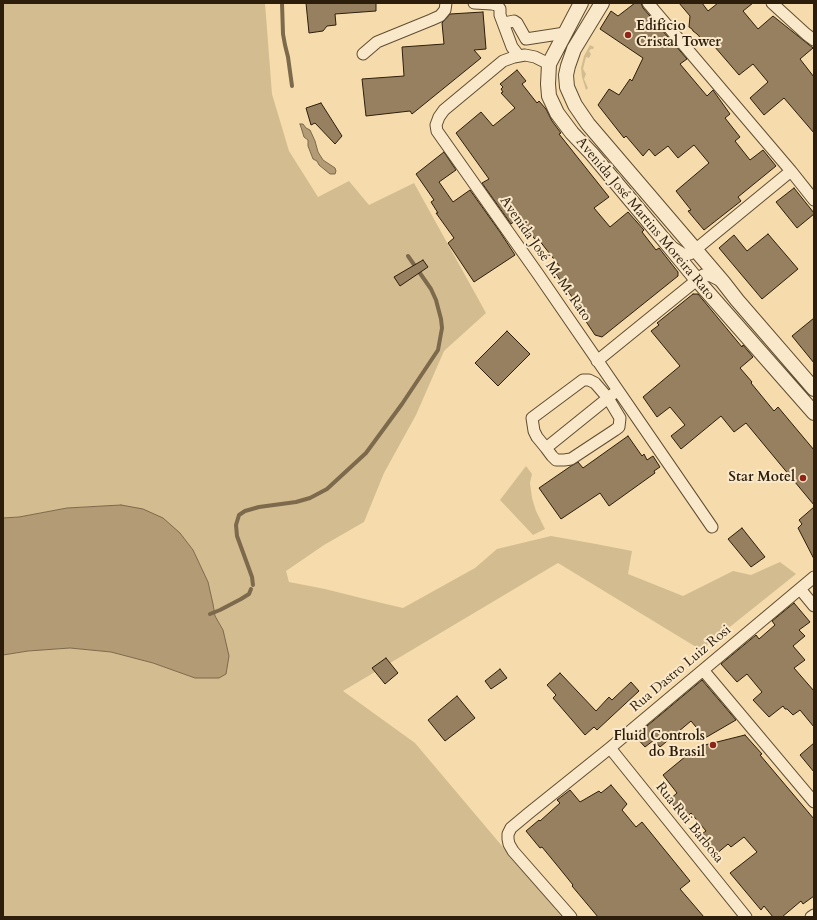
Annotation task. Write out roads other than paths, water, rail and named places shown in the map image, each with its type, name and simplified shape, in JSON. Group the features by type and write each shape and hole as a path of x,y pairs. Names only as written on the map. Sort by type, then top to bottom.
{"street":[{"path":"363,54 377,42 440,16 445,10 446,3"},
{"path":"474,3 497,5 500,9 500,15 512,47 519,56"},
{"name":"Avenida José Martins Moreira Rato","path":"581,3 549,64 549,96 557,113 572,133 592,154 697,280 814,414"},
{"name":"Avenida José Martins Moreira Rato","path":"602,3 574,49 568,66 566,75 567,87 575,105 588,124 814,390"},
{"path":"648,3 814,200"},
{"path":"772,3 814,40"},
{"path":"504,25 514,21 517,23 526,39 565,33"},
{"name":"Avenida José M. M. Rato","path":"549,64 535,57 524,55 503,61 444,110 436,125 437,132 538,274 712,527"},
{"path":"670,246 683,254 690,254 791,171"},
{"path":"597,361 702,275 711,276 723,282"},
{"path":"583,380 589,380 595,384 608,398 620,418 619,427 571,459 556,460 534,431 532,418 583,380"},
{"path":"546,448 618,390"},
{"name":"Rua Dastro Luiz Rosi","path":"571,917 513,851 508,839 508,834 511,828 610,748 752,628 814,578"},
{"path":"800,589 814,606"},
{"path":"703,670 814,802"},
{"name":"Rua Rui Barbosa","path":"610,748 746,917"}],"waterway":[{"path":"282,3 283,34 292,86"},
{"path":"253,585 252,577 237,536 236,525 239,515 245,511 259,507 296,502 310,498 327,489 366,453 402,404 438,350 442,328 436,300 431,289 408,256"},
{"path":"210,614 241,599 249,594 251,589"}],"place":[{"name":"Edifício Cristal Tower","path":"628,35"},
{"name":"Star Motel","path":"803,478"},
{"name":"Fluid Controls do Brasil","path":"713,745"}]}
